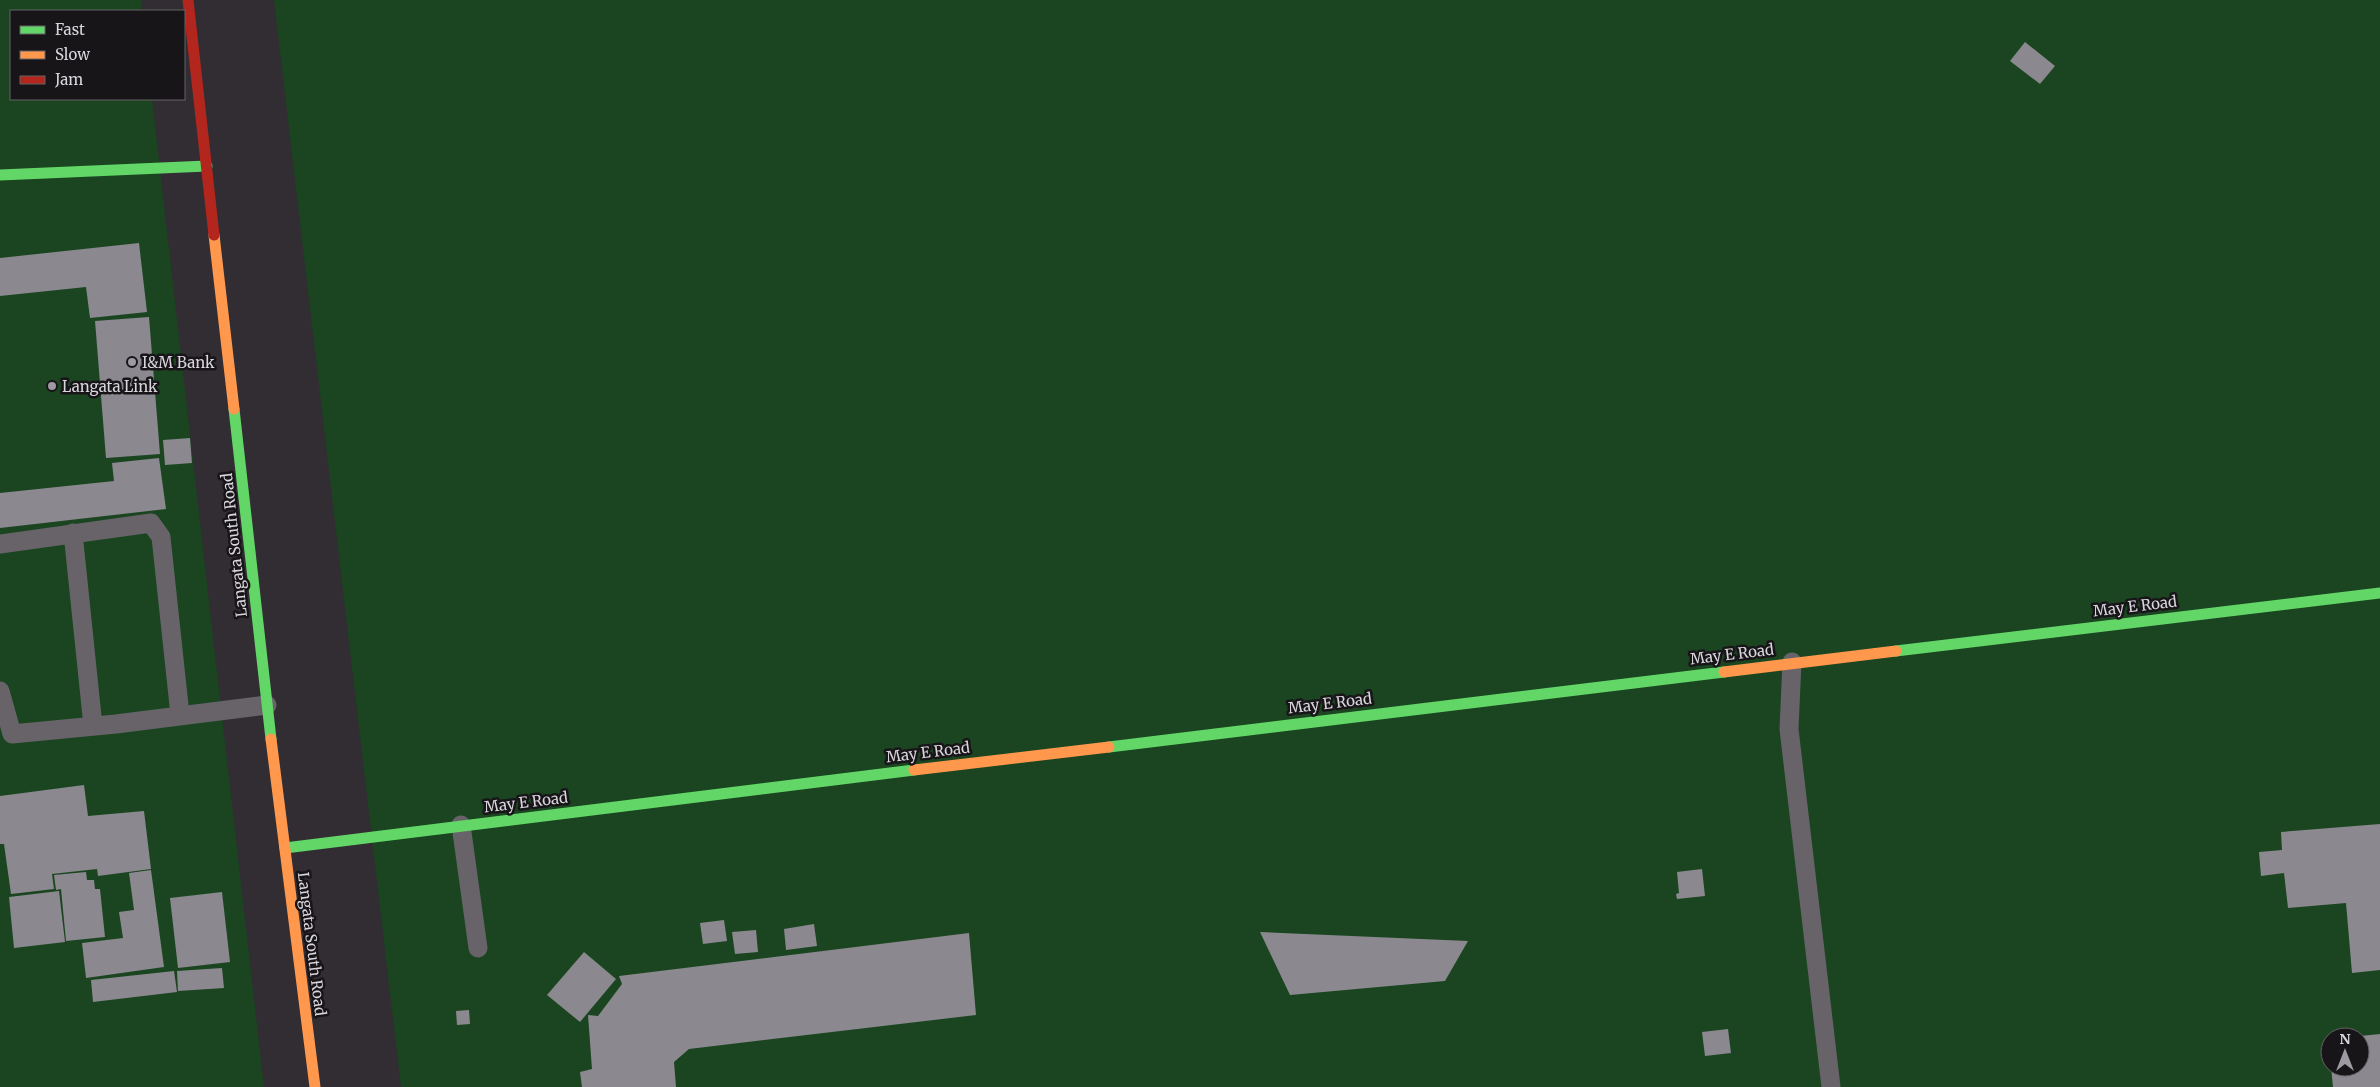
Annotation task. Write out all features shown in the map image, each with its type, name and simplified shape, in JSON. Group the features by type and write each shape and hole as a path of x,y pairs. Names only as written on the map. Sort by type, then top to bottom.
{"street":[{"name":"Langata South Road","path":"188,0 267,705 315,1087"},
{"path":"0,175 207,166"},
{"name":"May E Road","path":"285,848 1792,662 2380,592"}],"lane":[{"path":"0,544 151,524 161,537 180,716"},
{"path":"73,533 93,726"},
{"path":"1792,662 1789,729 1831,1087"},
{"path":"0,691 12,734 267,705"},
{"path":"461,825 478,948"}],"green space":[{"path":"0,0 141,0 142,10 10,10 10,100 152,100 264,1087 0,1087"},
{"path":"274,0 2380,0 2380,1087 401,1087"}],"building":[{"path":"2025,42 2055,66 2040,84 2010,61"},
{"path":"139,243 147,312 90,318 86,287 0,296 0,258"},
{"path":"149,317 160,454 106,458 95,321"},
{"path":"190,438 192,463 165,465 163,440"},
{"path":"159,458 166,509 0,528 0,493 114,481 112,463"},
{"path":"84,785 88,816 144,811 151,869 98,876 97,869 52,874 54,889 11,894 4,844 0,844 0,796"},
{"path":"2380,824 2380,970 2352,973 2346,903 2288,908 2284,873 2261,876 2259,852 2282,850 2281,832"},
{"path":"1702,869 1705,896 1677,899 1676,894 1679,893 1677,872"},
{"path":"151,870 164,967 86,978 82,943 123,938 119,912 134,910 129,873"},
{"path":"86,872 87,880 94,880 95,889 100,889 105,937 66,941 61,889 56,890 54,875"},
{"path":"59,891 65,942 14,948 9,897"},
{"path":"222,892 230,962 178,968 170,898"},
{"path":"724,920 727,941 703,944 700,923"},
{"path":"814,924 817,946 786,950 784,929"},
{"path":"756,930 758,952 735,954 732,932"},
{"path":"1260,932 1468,941 1445,981 1290,995"},
{"path":"969,933 976,1015 689,1049 674,1062 676,1087 582,1087 580,1072 592,1069 588,1015 598,1016 622,984 619,976"},
{"path":"584,952 616,979 580,1022 547,995"},
{"path":"222,968 224,988 178,991 177,971"},
{"path":"174,971 177,992 93,1002 91,980"},
{"path":"469,1010 470,1024 457,1025 456,1011"},
{"path":"1728,1029 1731,1053 1705,1056 1702,1032"},
{"path":"2380,1034 2380,1087 2333,1087 2332,1077 2370,1077 2370,1035"}],"traffic: fast":[{"path":"0,175 207,166"},
{"path":"234,409 271,739"},
{"path":"1896,651 2380,593"},
{"path":"1109,747 1724,672"},
{"path":"285,848 914,770"}],"traffic: slow":[{"path":"214,235 234,409"},
{"path":"1724,672 1896,651"},
{"path":"271,739 315,1087"},
{"path":"914,770 1109,747"}],"traffic: jam":[{"path":"188,0 214,235"}],"place":[{"name":"I&M Bank","path":"132,362"},
{"name":"Langata Link","path":"52,386"}]}
